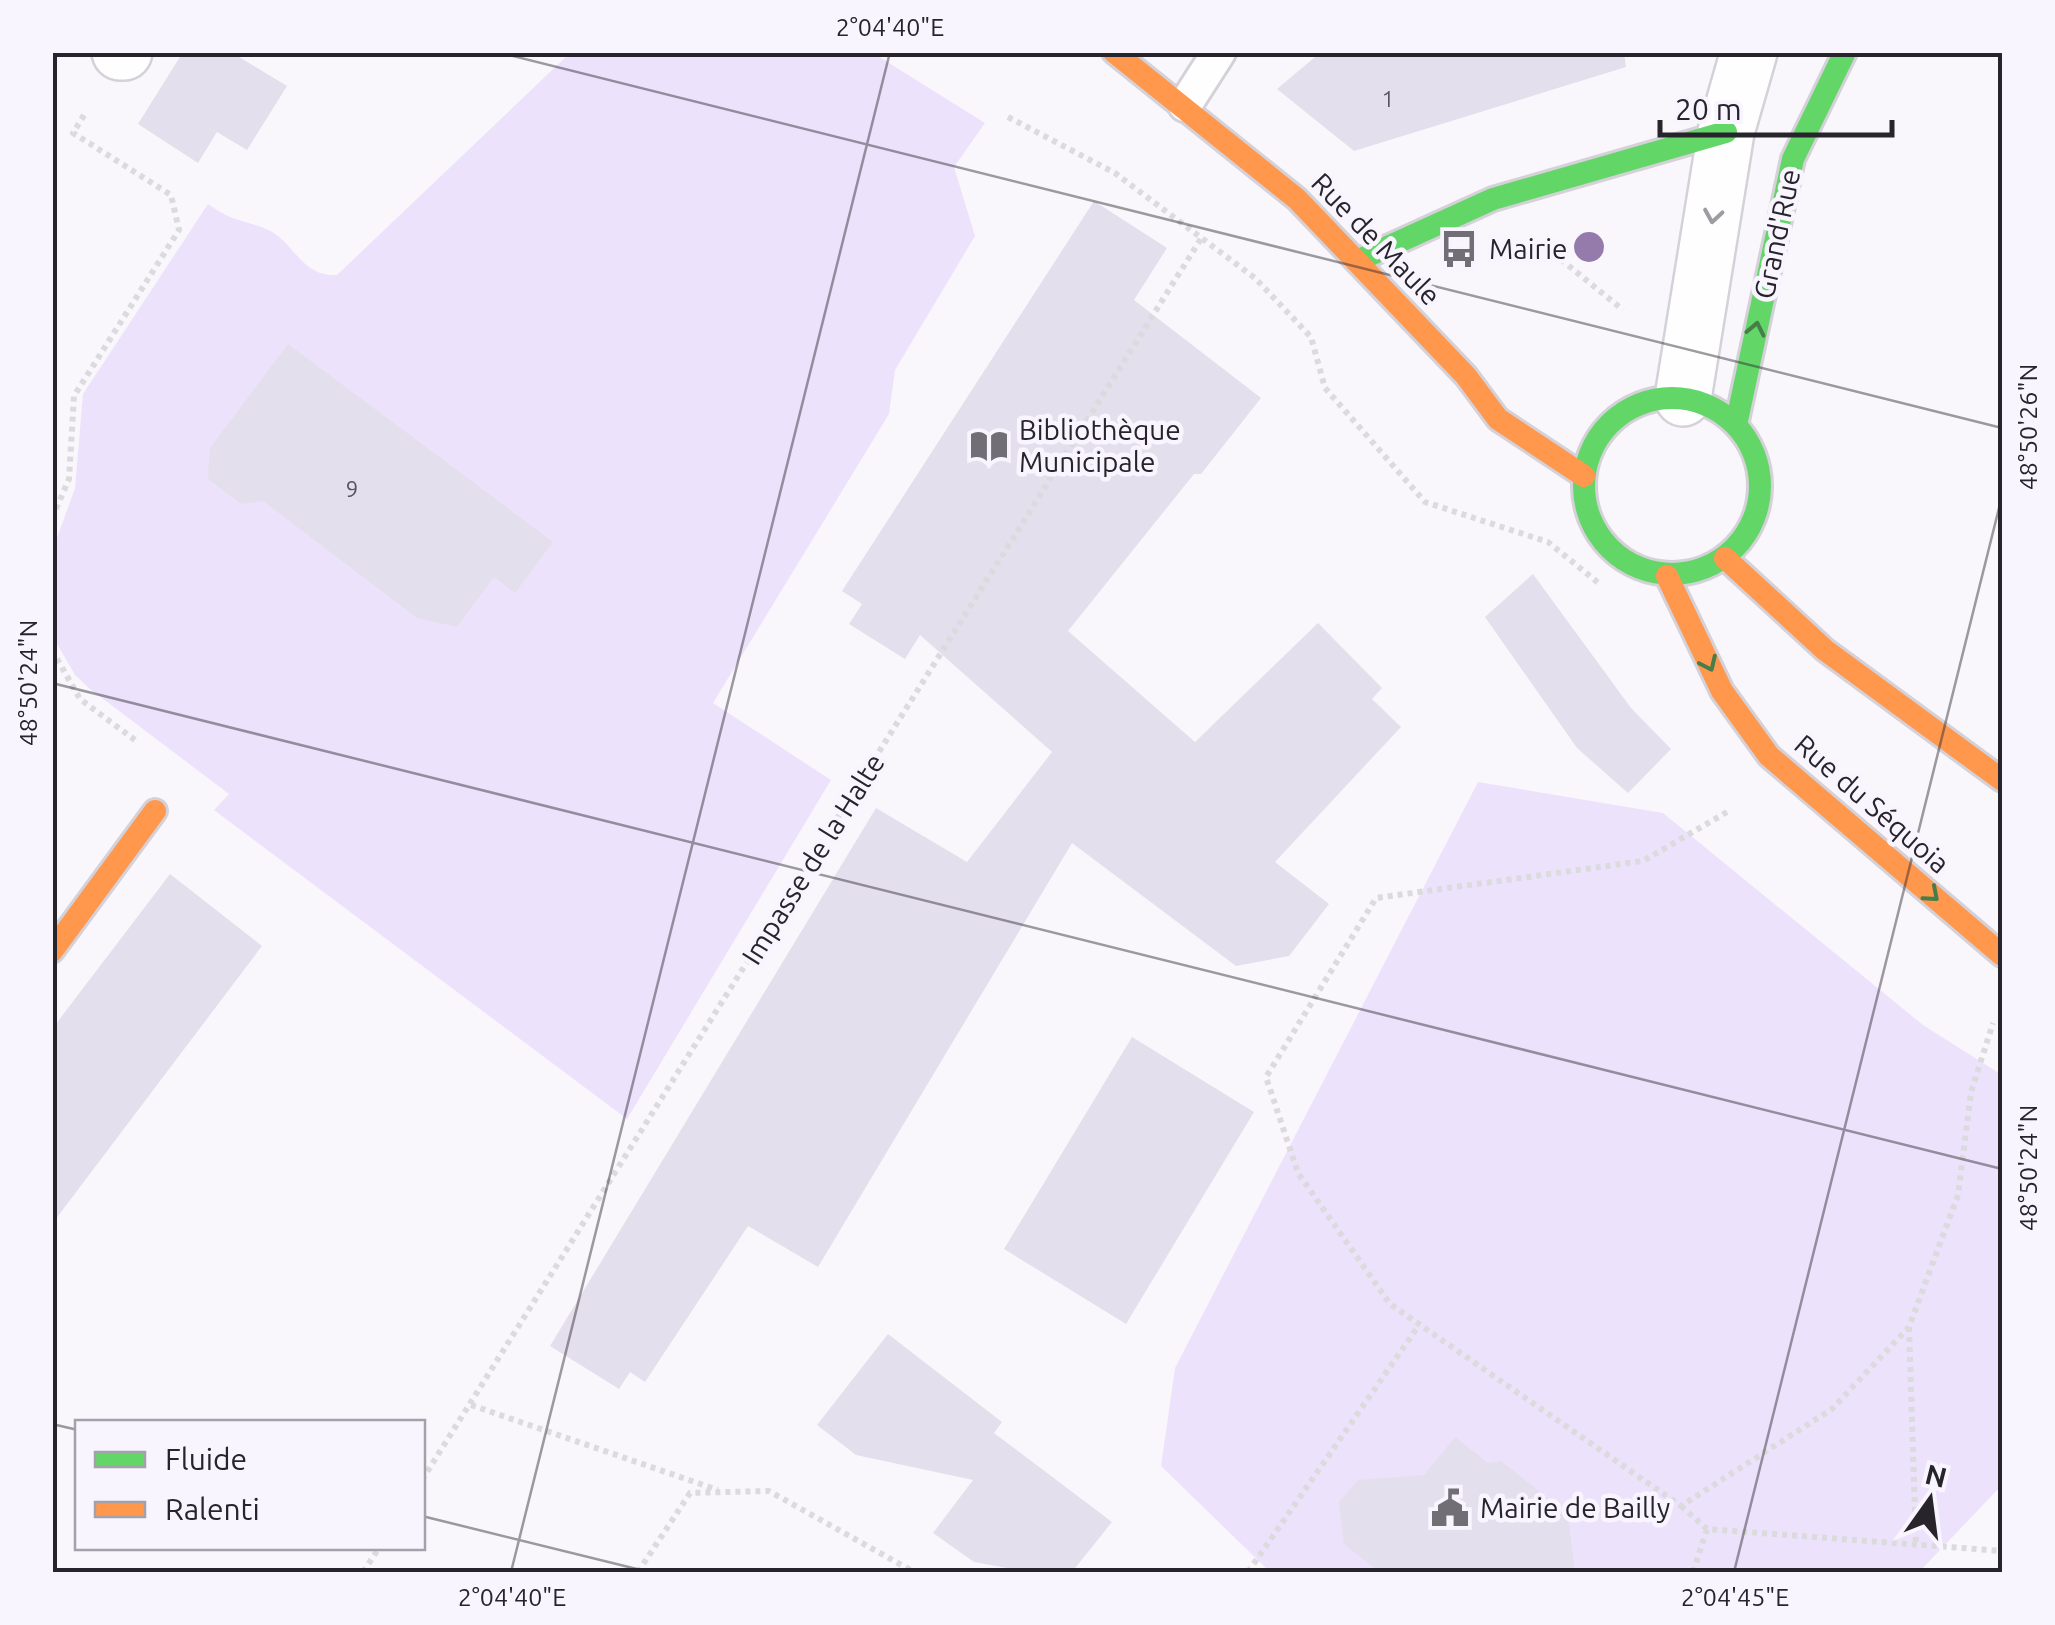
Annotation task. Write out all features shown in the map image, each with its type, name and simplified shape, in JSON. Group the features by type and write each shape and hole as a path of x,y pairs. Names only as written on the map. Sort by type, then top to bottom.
{"street":[{"name":"Rue de Maule","path":"1114,52 1186,105 1298,200 1466,376 1498,419 1584,476"},
{"path":"1683,398 1726,132 1749,52"},
{"name":"Grand'Rue","path":"1736,425 1793,159 1845,52"},
{"path":"1359,260 1493,199 1726,132"},
{"path":"1683,398 1712,407 1736,425 1753,450 1761,479 1758,509 1745,536 1725,558 1697,571 1667,576 1637,568 1612,551 1595,530 1586,503 1584,476 1592,450 1607,426 1629,409 1654,399 1683,398"},
{"path":"1725,558 1824,650 2002,780"},
{"name":"Rue du Séquoia","path":"1667,576 1722,691 1769,756 2002,955"},
{"path":"52,951 155,811"}],"lane":[{"path":"1186,105 1220,52"}],"path":[{"path":"52,518 69,479 74,396 179,230 171,194 72,133 122,53"},
{"path":"1008,116 1115,172 1255,278 1311,338 1326,388 1426,502 1482,520"},
{"name":"Impasse de la Halte","path":"425,1475 1202,237"},
{"path":"1542,244 1623,310"},
{"path":"52,650 80,699 180,774 155,811"},
{"path":"1741,804 1643,860 1376,898 1266,1077 1298,1173 1390,1304 1708,1529 2002,1552"},
{"path":"1916,1545 1909,1327 1958,1195 1970,1092 1996,1015"},
{"path":"1248,1572 1419,1325"},
{"path":"1680,1506 1832,1409 1909,1327"},
{"path":"471,1405 724,1492"},
{"path":"638,1572 690,1492 768,1491 914,1572"},
{"path":"1693,1572 1708,1529"},
{"path":"363,1572 378,1550"}],"shaded area":[{"path":"570,53 873,53 985,123 954,167 975,236 895,370 889,414 713,703 831,780 627,1119 214,810 229,794 90,689 75,675 53,637 53,549 75,488 83,394 208,204 276,234 314,270 337,275"},
{"path":"1478,782 1663,813 1923,1025 2002,1075 2002,1485 1919,1572 1270,1572 1161,1466 1175,1368"}],"building":[{"path":"183,52 231,52 287,86 247,150 217,132 198,163 138,124"},
{"path":"1321,52 1624,52 1626,67 1354,151 1277,89"},
{"path":"1094,201 1167,248 1134,300 1261,398 1201,474 1194,474 1068,631 1195,742 1318,623 1382,688 1372,699 1401,727 1275,862 1329,904 1289,956 1236,966 1072,843 818,1267 748,1226 645,1382 630,1372 619,1389 550,1346 876,808 967,862 1052,752 920,635 905,659 849,624 862,604 842,591"},
{"path":"288,344 553,542 515,593 494,577 457,627 417,618 263,501 241,504 208,479 210,448"},
{"path":"1533,574 1631,708 1671,749 1628,793 1577,748 1485,617"},
{"path":"170,874 262,946 52,1224 52,1029"},
{"path":"1132,1037 1254,1112 1126,1324 1004,1249"},
{"path":"888,1334 1002,1422 994,1433 1112,1522 1072,1572 1029,1572 974,1562 933,1533 973,1480 856,1455 817,1425"},
{"name":"Mairie de Bailly","path":"1455,1437 1488,1463 1501,1461 1568,1514 1575,1572 1379,1572 1344,1544 1339,1502 1358,1480 1424,1475"}],"traffic: fast":[{"path":"1736,425 1793,159 1845,52"},
{"path":"1359,260 1493,199 1726,132"},
{"path":"1672,398 1706,405 1734,424 1753,452 1760,486 1753,520 1734,548 1706,567 1672,574 1638,567 1610,548 1591,520 1584,486 1591,452 1610,424 1638,405 1672,398"}],"traffic: slow":[{"path":"1114,52 1297,199 1466,376 1498,419 1584,476"},
{"path":"1725,558 1825,650 2002,780"},
{"path":"1667,576 1722,691 1769,756 2002,955"},
{"path":"52,951 155,811"}],"place":[{"name":"Mairie","path":"1459,249"},
{"name":"Bibliothèque Municipale","path":"989,446"},
{"name":"Mairie de Bailly","path":"1450,1508"}]}
